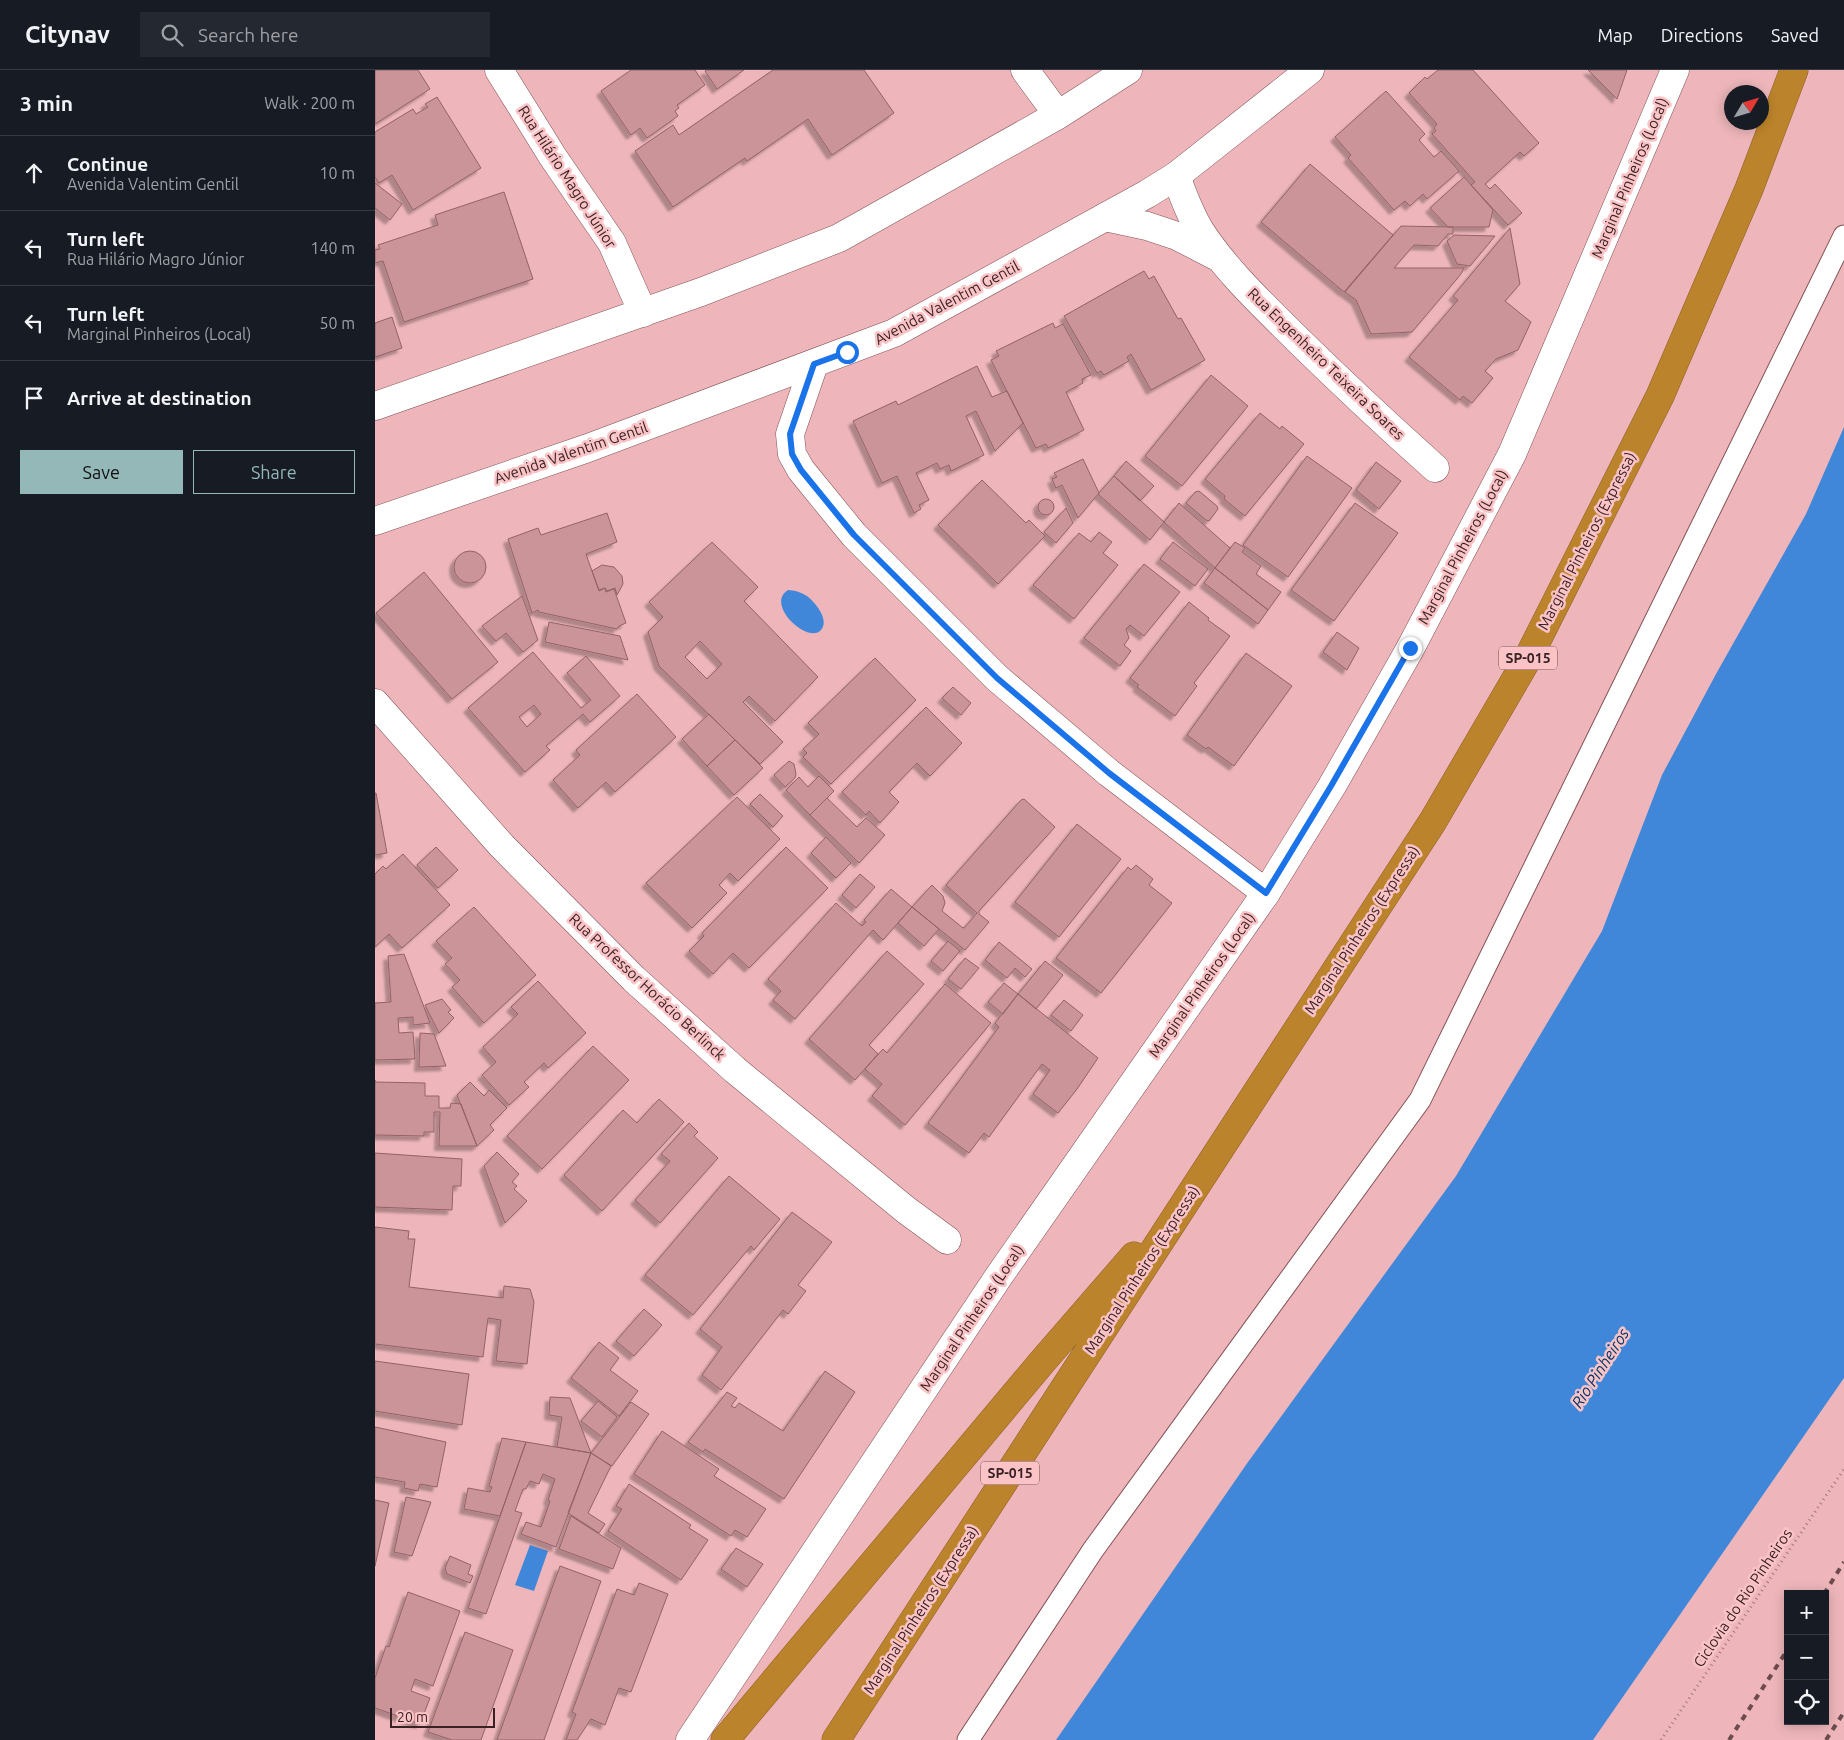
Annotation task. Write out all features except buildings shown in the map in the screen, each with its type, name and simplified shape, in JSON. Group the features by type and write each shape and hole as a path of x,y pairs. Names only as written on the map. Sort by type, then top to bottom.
{"highway":[{"name":"Marginal Pinheiros (Expressa)","path":"836,1740 1433,821 1528,658 1660,396 1749,189 1794,70"},
{"path":"725,1740 1082,1316 1139,1251 1184,1205"}],"street":[{"name":"Rua Hilário Magro Júnior","path":"499,70 553,157 612,243 643,313"},
{"path":"1025,70 1058,115"},
{"path":"375,406 643,313 839,238 1058,115 1128,70"},
{"name":"Avenida Valentim Gentil","path":"375,521 589,448 894,334 1177,176 1310,70"},
{"name":"Marginal Pinheiros (Local)","path":"690,1740 999,1276 1266,893 1331,786 1410,648 1512,454 1675,70"},
{"name":"Rua Engenheiro Teixeira Soares","path":"1177,176 1200,230 1220,258 1251,292 1359,400 1435,468"},
{"name":"Rua Engenheiro Teixeira Soares","path":"1105,217 1147,226 1177,236 1220,258"},
{"path":"814,364 790,434 792,454 801,470 854,535 997,678 1109,773 1266,893"},
{"name":"Rua Professor Horácio Berlinck","path":"375,703 502,846 634,978 735,1070 906,1210 947,1240"}],"lane":[{"path":"968,1740 1093,1550 1420,1100 1844,236"}],"path":[{"name":"Ciclovia do Rio Pinheiros","path":"1661,1740 1844,1469"}],"water":[{"name":"Rio Pinheiros","path":"1844,427 1844,1378 1593,1740 1056,1740 1248,1462 1456,1176 1602,931 1662,775 1716,674 1806,514"},
{"path":"788,590 805,595 818,607 824,622 820,631 814,633 806,632 790,620 781,604 782,596"},
{"path":"530,1545 548,1551 534,1591 515,1585"}],"railway":[{"path":"1826,1590 1844,1562"},
{"path":"1729,1740 1784,1655"},
{"path":"1826,1740 1844,1712"}],"route":[{"path":"847,352 814,364 790,434 792,454 801,470 854,535 997,678 1109,773 1266,893 1331,786 1410,648"}]}
